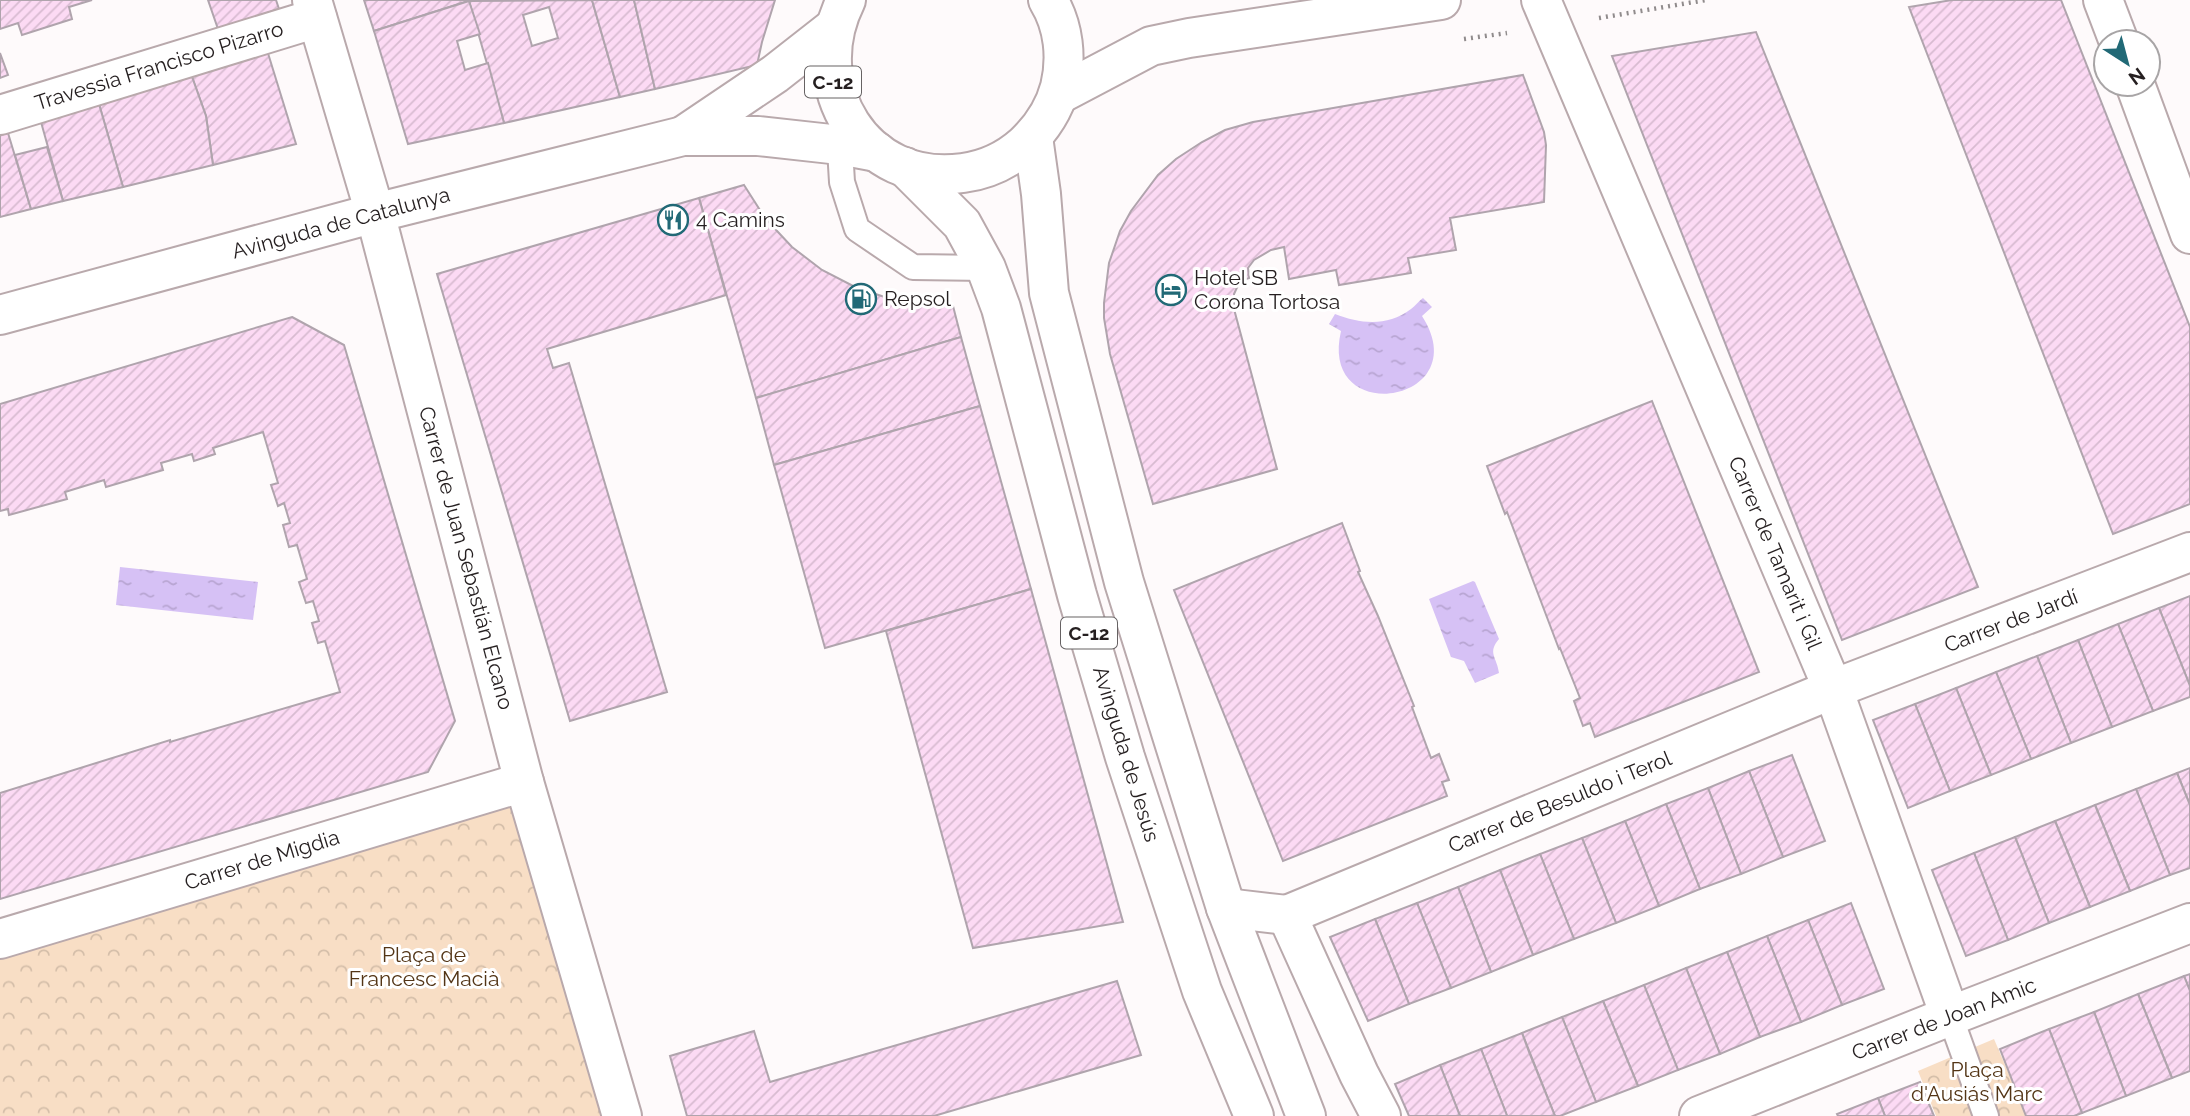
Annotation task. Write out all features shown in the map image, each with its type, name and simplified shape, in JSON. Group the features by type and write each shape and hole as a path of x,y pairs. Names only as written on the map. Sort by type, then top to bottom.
{"street":[{"path":"683,136 758,136 874,155 927,174 974,172 996,164 1033,137 1048,117 1058,95 1062,77 1062,40 1058,22 1048,0"},
{"path":"1058,95 1151,46 1441,0"},
{"name":"Carrer de Tamarit i Gil","path":"1541,0 1833,689 1950,1016"},
{"path":"2104,0 2114,28"},
{"name":"Travessia Francisco Pizarro","path":"0,115 315,9"},
{"name":"Carrer de Juan Sebastián Elcano","path":"315,9 375,212 524,782 622,1116"},
{"path":"683,136 775,75 840,14"},
{"name":"C-12","path":"840,14 831,51 832,76 840,105 855,131 874,155"},
{"path":"2139,98 2190,234"},
{"name":"Avinguda de Catalunya","path":"0,316 375,212 683,136"},
{"name":"C-12","path":"1033,137 1041,194 1049,293 1124,582 1226,908 1306,1116"},
{"name":"Avinguda de Jesús","path":"874,155 962,224 986,268 1001,308 1077,595 1125,757 1202,991 1254,1116"},
{"name":"Carrer de Jardí","path":"1833,689 2190,552"},
{"name":"Carrer de Besuldo i Terol","path":"1287,915 1833,689"},
{"name":"Carrer de Migdia","path":"0,939 524,782"},
{"path":"1226,908 1287,915 1359,1074 1381,1116"},
{"name":"Carrer de Joan Amic","path":"1699,1116 2190,923"}],"lane":[{"path":"874,155 842,182 857,229 913,267 986,268"},
{"name":"Carrer de Tamarit i Gil","path":"1950,1016 1986,1116"}],"green space":[{"name":"Plaça de Francesc Macià","path":"524,782 622,1116 0,1116 0,939"},
{"name":"Plaça d'Ausiás Marc","path":"1994,1039 2027,1116 1936,1116 1918,1071"}],"water":[{"path":"1423,298 1432,307 1422,316 1434,346 1430,369 1415,385 1394,393 1371,392 1352,382 1340,362 1341,331 1329,324 1335,314 1364,322 1383,321 1402,315"},
{"path":"120,567 258,582 253,620 116,605"},
{"path":"1473,581 1499,639 1493,652 1499,673 1475,683 1464,661 1451,657 1429,599"}],"building":[{"path":"0,0 92,0 69,7 72,19 22,35 18,23 0,29"},
{"path":"208,0 276,0 279,9 218,29"},
{"path":"364,0 471,0 374,31"},
{"path":"592,0 620,97 504,123 469,1","holes":["549,7 558,38 532,46 523,15"]},
{"path":"592,0 634,0 655,89 620,97"},
{"path":"634,0 775,0 757,65 655,89"},
{"path":"1952,0 2061,0 2092,79 2092,98 2100,98 2190,327 2190,504 2113,534 1909,7"},
{"path":"469,1 480,34 457,41 465,70 488,63 504,123 408,144 374,31"},
{"path":"1756,32 1978,587 1842,640 1612,56"},
{"path":"267,50 296,144 213,165 206,116 191,74"},
{"path":"0,53 8,75 0,78"},
{"path":"191,74 206,116 213,165 123,187 99,104"},
{"name":"Hotel SB Corona Tortosa","path":"1523,75 1544,132 1544,202 1450,218 1456,250 1408,258 1411,273 1339,285 1336,270 1289,279 1284,247 1271,250 1254,260 1248,268 1249,278 1240,281 1234,294 1234,309 1277,469 1153,504 1110,354 1104,303 1109,263 1120,231 1131,211 1158,175 1202,142 1225,130 1253,122"},
{"path":"99,104 123,187 63,201 41,122"},
{"path":"8,133 31,209 0,217 0,135"},
{"path":"47,147 63,201 31,209 15,155"},
{"path":"744,185 765,218 792,247 822,270 857,288 894,300 953,306 961,337 756,398 699,198"},
{"path":"699,198 726,295 547,349 553,368 569,363 667,692 570,721 437,274"},
{"path":"292,317 344,345 455,721 428,772 0,899 0,793 170,740 340,692 325,641 318,643 312,623 319,621 313,601 306,603 299,582 307,579 297,545 289,547 283,525 290,523 284,503 278,506 271,485 278,483 263,432 213,448 215,454 194,461 192,454 161,463 163,470 106,487 104,480 65,492 67,499 9,515 8,509 0,511 0,404"},
{"path":"961,337 980,406 774,465 756,398"},
{"path":"1652,401 1759,672 1595,737 1590,723 1583,726 1574,701 1580,698 1487,466"},
{"path":"980,406 1031,589 825,648 774,465"},
{"path":"1342,523 1360,571 1358,572 1414,706 1412,707 1431,758 1439,754 1449,780 1442,782 1447,796 1283,861 1174,590"},
{"path":"1031,589 1123,922 973,948 886,631"},
{"path":"2190,596 2190,686 2159,608"},
{"path":"2159,608 2190,686 2190,697 2153,711 2118,624"},
{"path":"2118,624 2153,711 2112,727 2078,640"},
{"path":"2078,640 2112,727 2071,743 2037,656"},
{"path":"2037,656 2071,743 2031,759 1996,672"},
{"path":"1996,672 2031,759 1991,775 1956,688"},
{"path":"1956,688 1991,775 1950,791 1915,704"},
{"path":"1915,704 1950,791 1908,808 1873,720"},
{"path":"1792,755 1825,841 1783,857 1749,771"},
{"path":"2190,768 2190,805 2177,773"},
{"path":"1749,771 1783,857 1741,874 1708,788"},
{"path":"2177,773 2190,805 2190,868 2170,875 2136,789"},
{"path":"1708,788 1741,874 1700,889 1666,804"},
{"path":"2136,789 2170,875 2130,891 2095,805"},
{"path":"1666,804 1700,889 1659,906 1625,821"},
{"path":"2095,805 2130,891 2090,907 2055,821"},
{"path":"1625,821 1659,906 1616,923 1582,838"},
{"path":"2055,821 2090,907 2049,923 2015,837"},
{"path":"2015,837 2049,923 2008,940 1974,853"},
{"path":"1582,838 1616,923 1574,939 1540,854"},
{"path":"1974,853 2008,940 1966,956 1932,870"},
{"path":"1540,854 1574,939 1533,955 1500,870"},
{"path":"1500,870 1533,955 1491,972 1458,887"},
{"path":"1458,887 1491,972 1451,988 1417,903"},
{"path":"1417,903 1451,988 1409,1004 1375,919"},
{"path":"1851,903 1884,989 1842,1005 1808,920"},
{"path":"1375,919 1409,1004 1368,1021 1330,937"},
{"path":"1808,920 1842,1005 1801,1022 1767,936"},
{"path":"1767,936 1801,1022 1760,1037 1727,952"},
{"path":"1727,952 1760,1037 1720,1054 1686,968"},
{"path":"1686,968 1720,1054 1678,1070 1644,985"},
{"path":"2190,974 2190,991 2184,976"},
{"path":"2184,976 2190,991 2190,1071 2172,1078 2138,994"},
{"path":"1117,981 1141,1055 934,1116 687,1116 670,1056 754,1031 770,1082"},
{"path":"1644,985 1678,1070 1638,1086 1603,1001"},
{"path":"2138,994 2172,1078 2126,1096 2094,1012"},
{"path":"1603,1001 1638,1086 1596,1102 1562,1017"},
{"path":"2094,1012 2126,1096 2082,1113 2049,1029"},
{"path":"1562,1017 1596,1102 1555,1116 1522,1033"},
{"path":"2049,1029 2082,1113 2074,1116 2026,1116 2000,1049"},
{"path":"1522,1033 1555,1116 1507,1116 1481,1049"},
{"path":"1481,1049 1507,1116 1460,1116 1440,1065"},
{"path":"1440,1065 1460,1116 1409,1116 1395,1084"},
{"path":"1920,1082 1934,1116 1885,1116 1878,1098"},
{"path":"1878,1098 1885,1116 1837,1114"}],"place":[{"name":"4 Camins","path":"673,220"},
{"name":"Hotel SB Corona Tortosa","path":"1171,290"},
{"name":"Repsol","path":"861,299"}]}
